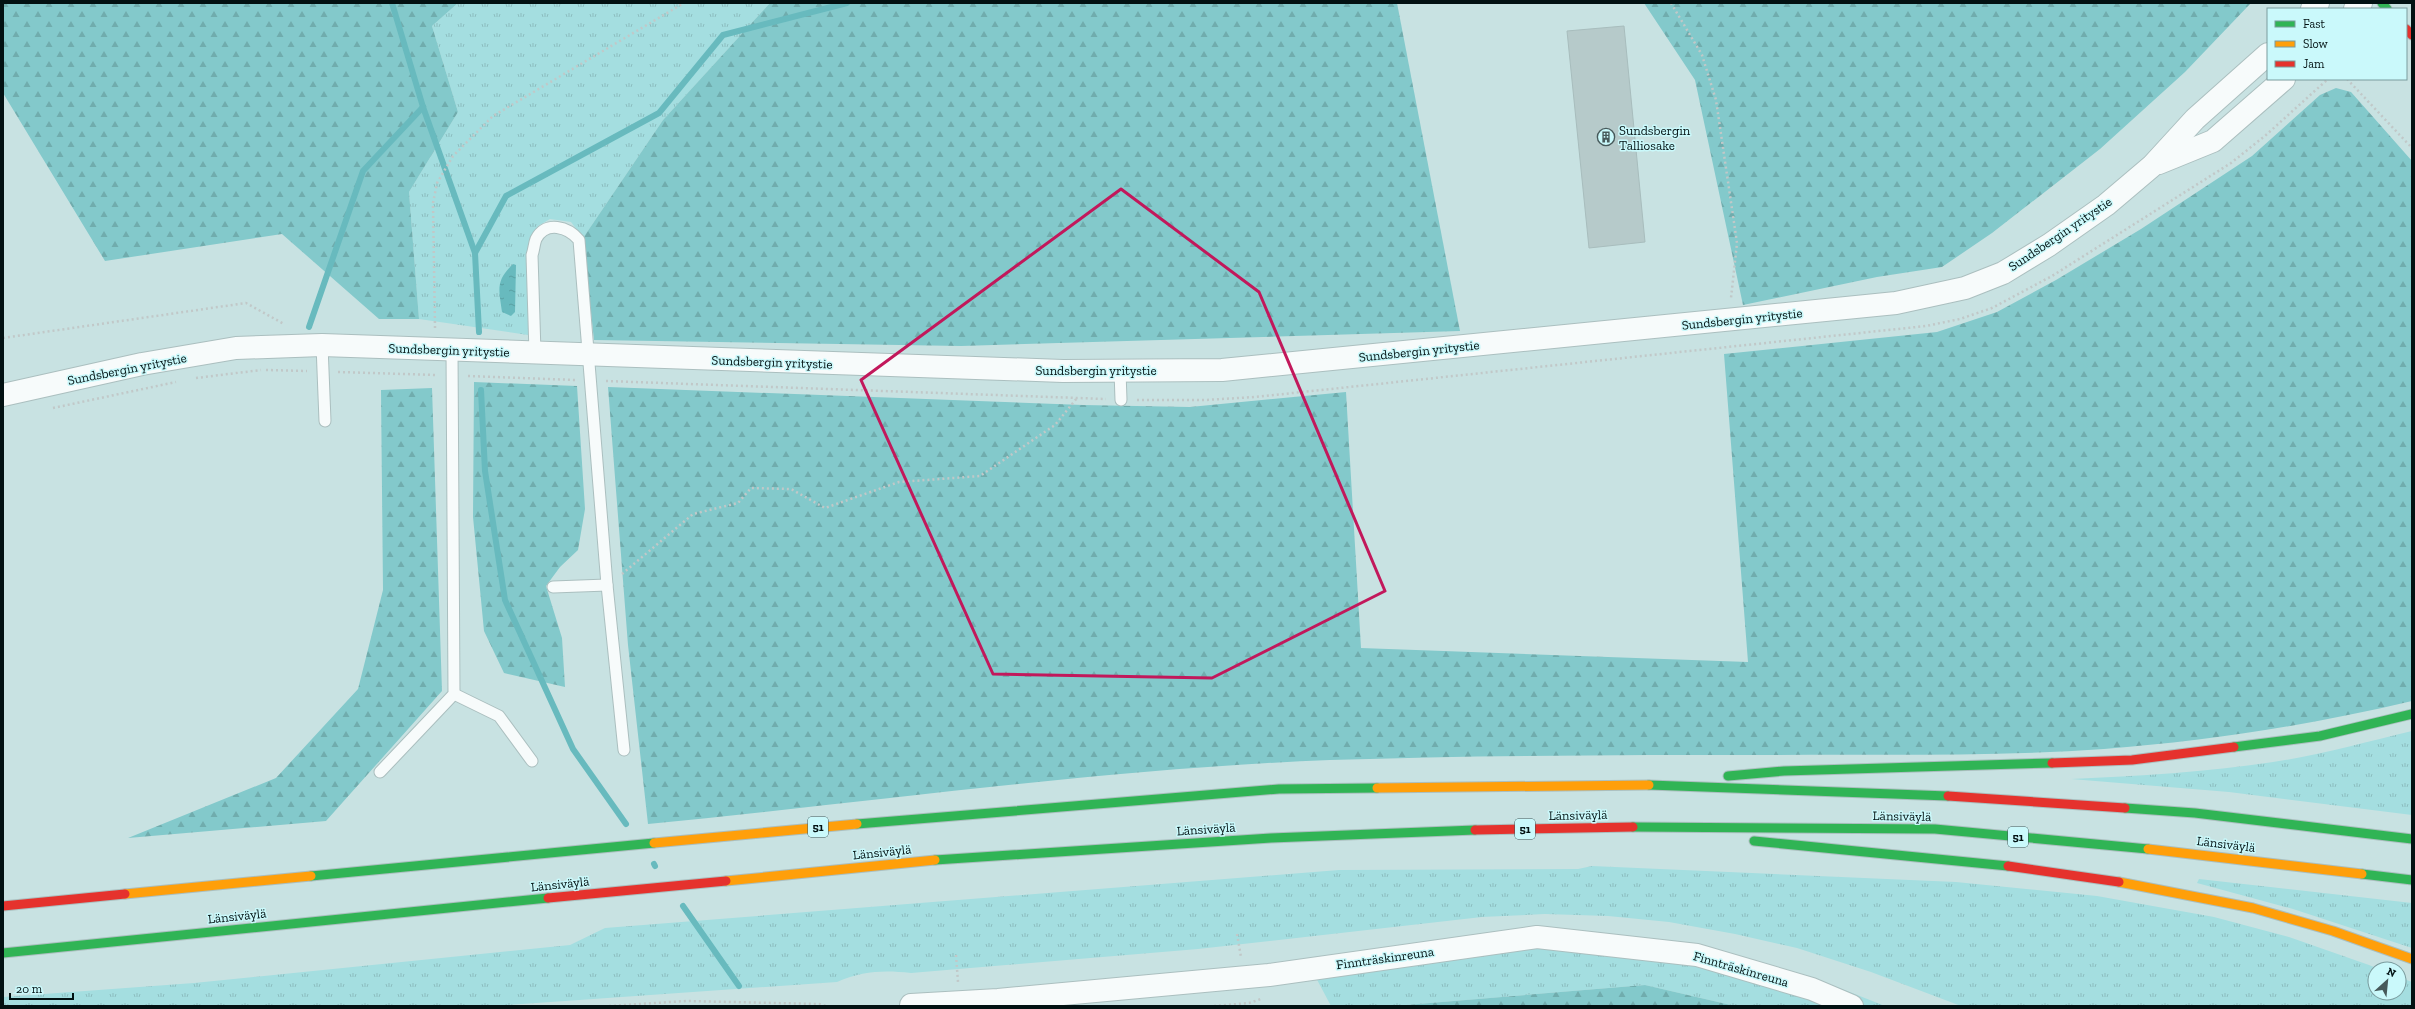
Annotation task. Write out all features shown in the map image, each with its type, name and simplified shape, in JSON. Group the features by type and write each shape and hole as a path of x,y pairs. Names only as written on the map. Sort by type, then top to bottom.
{"main road":[{"path":"1635,784 1784,771 2132,760 2320,736 2412,714"},
{"name":"Länsiväylä","path":"3,906 946,815 1279,789 1635,784 1939,795 2187,812 2412,838"},
{"path":"1622,827 1723,838"},
{"name":"Länsiväylä","path":"3,953 933,860 1271,838 1428,831 1622,827 1935,829 2186,853 2412,880"},
{"path":"1747,840 2047,872 2147,885 2304,921 2372,943 2412,959"}],"street":[{"name":"Sundsbergin yritystie","path":"3,394 142,364 236,348 322,345 1055,371 1222,370 1896,303 1932,297 1966,288 2003,273 2049,245 2106,205 2152,166 2195,120 2267,55"},
{"name":"Sundsbergin yritystie","path":"2152,166 2213,141 2283,80"},
{"name":"Finnträskinreuna","path":"911,1005 998,1000 1269,975 1537,937 1697,955 1812,990 1852,1006"}],"lane":[{"path":"535,353 532,255 536,240 542,231 561,227 571,231 579,240 607,585 624,750"},
{"path":"322,345 325,421"},
{"path":"380,772 454,694 443,349"},
{"path":"1120,371 1121,400"},
{"path":"553,587 607,585"},
{"path":"454,694 499,716 532,761"}],"path":[{"path":"443,349 433,203 437,183 453,156 494,116 684,3"},
{"path":"1671,3 1702,55 1716,100 1737,243 1731,290"},
{"path":"2348,80 2412,148"},
{"path":"3,338 246,303 287,326"},
{"path":"194,379 262,370 340,372"},
{"path":"49,409 179,381"},
{"path":"607,585 693,514 738,503 751,488 791,489 825,508 899,482 980,476 1055,425 1077,398"},
{"path":"1214,1006 1249,1003 1264,998"},
{"path":"609,1006 686,1001 803,1003 826,1006"}],"highlighted area":[{"path":"1121,189 1259,292 1385,591 1212,678 993,674 861,380"}],"green space":[{"path":"3,3 458,3 432,26 458,112 409,192 419,319 379,319 282,234 105,261 3,93"},
{"path":"458,3 770,3 663,120 583,238 571,222 550,219 538,226 529,244 528,335 419,319 409,192 458,112 432,26"},
{"path":"770,3 1397,3 1460,331 961,346 594,340 583,238 663,120"},
{"path":"1644,3 2251,3 2185,72 2100,149 1992,233 1942,267 1877,277 1743,305 1695,80"},
{"path":"2336,88 2351,92 2412,161 2412,701 2336,718 2221,737 2143,746 2063,752 1899,755 1441,757 1245,764 1074,778 648,824 628,645 608,387 1083,405 1190,407 1346,392 1361,648 1748,662 1724,354 1937,332 1997,312 2056,280 2141,229 2252,156 2320,95"},
{"path":"474,382 577,386 585,509 578,550 560,567 546,586 562,638 565,687 504,673 484,631 473,517"},
{"path":"432,388 442,691 326,821 128,838 276,778 358,689 383,590 381,390"},
{"path":"2412,731 2412,815 2229,792 2071,779 2172,773 2273,762 2326,752"},
{"path":"1592,866 1956,882 2097,896 2214,917 2289,937 2367,964 2367,1001 2407,1001 2407,980 2412,982 2412,1006 1961,1006 1871,972 1797,948 1735,934 1669,922 1608,916 1545,914 1482,917 1198,949 911,973 873,972 846,978 837,982 494,1006 3,1006 3,997 194,983 570,945 605,928 1339,870 1578,869"},
{"path":"2199,879 2412,903 2412,948 2293,909 2197,883"},
{"path":"1555,937 1776,967 1837,987 1885,1006 1735,1006 1645,985 1394,1006 1331,1006 1306,959"},
{"path":"1645,985 1735,1006 1394,1006"}],"water":[{"path":"513,264 516,265 515,312 511,316 502,312 499,292 503,276"}],"building":[{"name":"Sundsbergin Talliosake","path":"1624,26 1645,242 1589,248 1567,31"}],"waterway":[{"path":"392,3 423,107 475,253"},
{"path":"479,332 475,253 506,196 659,113 723,35 847,3"},
{"path":"309,327 363,171 423,107"},
{"path":"481,390 485,471 505,600 573,749 626,824"},
{"path":"683,906 739,986"}],"traffic: fast":[{"path":"2382,3 2386,8"},
{"path":"2234,747 2320,736 2412,714"},
{"path":"1728,776 1784,771 2052,763"},
{"path":"1649,785 1948,796"},
{"path":"857,824 1279,789 1377,788"},
{"path":"2125,808 2195,813 2412,839"},
{"path":"1633,827 1935,829 2148,849"},
{"path":"935,860 1271,838 1475,830"},
{"path":"1754,841 2008,866"},
{"path":"311,876 654,843"},
{"path":"2362,874 2412,880"},
{"path":"3,953 548,898"}],"traffic: slow":[{"path":"1377,788 1649,785"},
{"path":"654,843 857,824"},
{"path":"2148,849 2362,874"},
{"path":"726,881 935,860"},
{"path":"125,894 311,876"},
{"path":"2119,882 2253,908 2333,931 2412,959"}],"traffic: jam":[{"path":"2407,30 2412,35"},
{"path":"2052,763 2132,760 2234,747"},
{"path":"1948,796 2125,808"},
{"path":"1475,830 1633,827"},
{"path":"2008,866 2119,882"},
{"path":"548,898 726,881"},
{"path":"3,906 125,894"}],"place":[{"name":"Sundsbergin Talliosake","path":"1606,137"}]}
